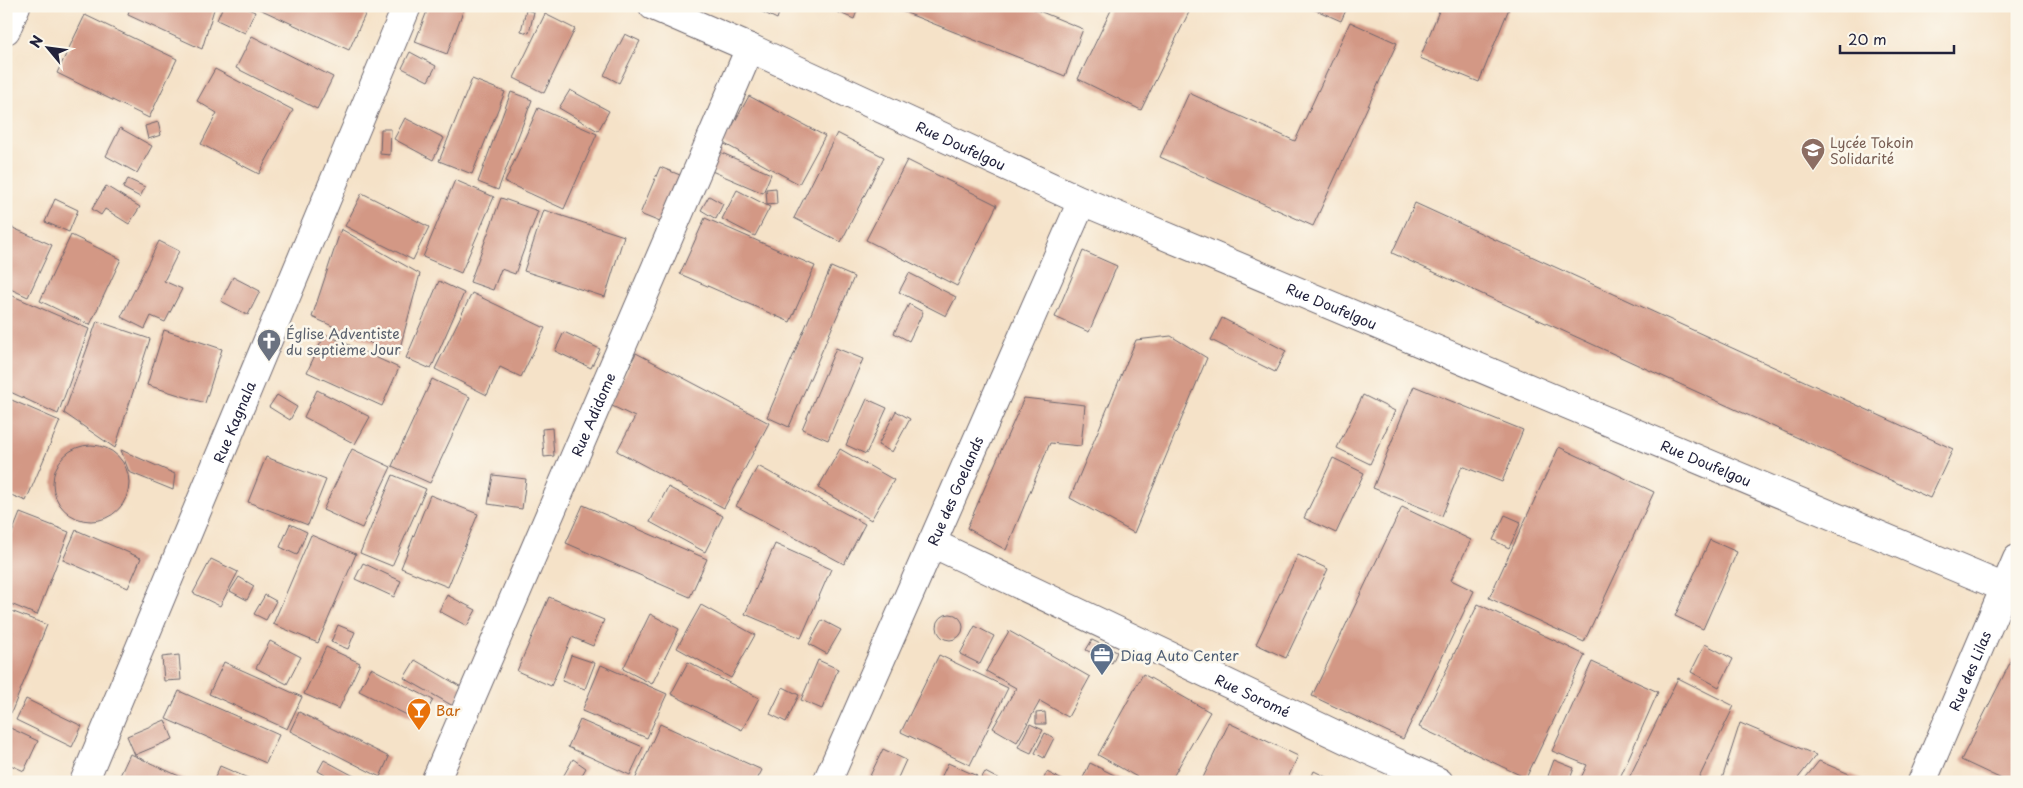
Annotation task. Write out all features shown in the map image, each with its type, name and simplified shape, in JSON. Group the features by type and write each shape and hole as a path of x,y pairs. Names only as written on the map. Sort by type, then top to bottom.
{"street":[{"path":"6,30 16,6"},
{"name":"Rue Kagnala","path":"84,782 407,6"},
{"name":"Rue Doufelgou","path":"653,6 750,48 1082,201 2011,591"},
{"name":"Rue Adidome","path":"435,782 750,48"},
{"name":"Rue des Goelands","path":"827,782 1082,201"},
{"name":"Rue Soromé","path":"932,543 1439,782"},
{"name":"Rue des Lilas","path":"1922,782 2011,591 2017,559"}],"building":[{"path":"130,6 215,6 202,49 128,15"},
{"path":"223,6 242,6 255,12 245,33 217,20"},
{"path":"253,6 369,6 349,50"},
{"path":"429,6 465,6 447,54 415,42"},
{"path":"750,6 766,6 779,13 777,19"},
{"path":"823,6 859,6 854,19"},
{"path":"889,6 1027,6 1083,29 1065,76"},
{"path":"1113,6 1192,6 1141,110 1078,79"},
{"path":"1307,6 1348,6 1341,21"},
{"path":"1441,6 1510,6 1479,82 1420,58"},
{"path":"526,10 534,12 529,33 521,31"},
{"path":"545,14 575,29 544,93 514,78"},
{"path":"85,15 177,59 149,118 57,73"},
{"path":"1350,22 1397,43 1313,226 1160,157 1189,93 1295,141"},
{"path":"625,34 640,41 619,83 604,75"},
{"path":"252,36 333,77 317,109 236,68"},
{"path":"410,52 436,66 428,81 402,68"},
{"path":"215,69 293,110 259,174 201,144 217,113 197,101"},
{"path":"472,79 505,92 472,174 439,161"},
{"path":"570,90 609,111 598,131 559,108"},
{"path":"511,92 532,100 498,190 478,182"},
{"path":"749,96 825,136 799,184 723,143"},
{"path":"538,108 597,134 564,209 505,182"},
{"path":"405,118 444,138 433,160 394,139"},
{"path":"158,122 161,135 148,139 145,126"},
{"path":"120,128 152,146 137,173 106,156"},
{"path":"381,129 391,129 390,155 380,154"},
{"path":"837,133 884,157 841,242 794,218"},
{"path":"715,150 771,174 763,193 707,169"},
{"path":"907,160 997,205 957,286 866,240"},
{"path":"660,167 680,175 660,222 640,214"},
{"path":"128,179 145,187 140,197 123,188"},
{"path":"455,180 494,197 461,273 423,257"},
{"path":"106,186 140,207 129,224 105,209 101,215 92,209"},
{"path":"776,188 777,204 767,205 766,189"},
{"path":"737,190 770,207 755,236 722,219"},
{"path":"362,193 429,227 413,260 345,226"},
{"path":"709,196 723,204 716,219 701,210"},
{"path":"501,198 538,211 515,274 501,269 493,290 470,282"},
{"path":"55,199 78,210 69,232 45,222"},
{"path":"1415,203 1953,449 1930,498 1392,253"},
{"path":"544,210 624,236 605,297 524,271"},
{"path":"705,218 815,266 790,322 680,274"},
{"path":"6,225 52,245 28,297 6,287"},
{"path":"341,229 420,274 398,355 312,317"},
{"path":"71,235 121,259 90,325 40,301"},
{"path":"159,241 179,251 164,281 182,289 165,322 151,316 145,329 121,317"},
{"path":"1083,251 1117,266 1089,332 1055,317"},
{"path":"831,267 854,277 789,427 767,417"},
{"path":"909,273 956,297 946,316 899,292"},
{"path":"233,277 260,291 248,315 221,301"},
{"path":"439,281 464,293 431,369 406,358"},
{"path":"6,293 89,329 58,414 6,390"},
{"path":"472,293 545,328 521,377 500,367 487,395 435,369"},
{"path":"909,304 923,312 909,341 894,333"},
{"path":"1222,318 1286,351 1275,372 1211,340"},
{"path":"97,321 150,339 115,448 64,413"},
{"path":"164,330 222,349 205,403 147,385"},
{"path":"564,332 600,349 591,368 555,351"},
{"path":"325,334 399,368 382,406 307,372"},
{"path":"1171,336 1207,358 1134,533 1070,498 1136,340"},
{"path":"836,348 863,359 828,440 802,429"},
{"path":"636,353 769,423 724,508 617,451 635,417 610,405"},
{"path":"432,379 470,397 430,483 392,466"},
{"path":"1414,386 1523,430 1502,482 1462,466 1442,516 1373,488"},
{"path":"317,390 370,417 355,444 304,417"},
{"path":"277,395 297,407 290,420 269,407"},
{"path":"1363,395 1395,411 1370,464 1337,448"},
{"path":"7,398 60,421 26,501 6,493"},
{"path":"1024,398 1085,405 1081,446 1050,443 1006,550 967,528"},
{"path":"867,399 887,408 866,454 846,445"},
{"path":"896,411 910,419 892,452 878,445"},
{"path":"552,428 554,456 544,457 542,429"},
{"path":"91,445 105,448 118,456 126,469 129,483 126,497 118,510 105,518 91,521 77,518 64,510 56,497 53,483 56,469 64,456 77,448"},
{"path":"1559,447 1654,492 1584,642 1489,598"},
{"path":"352,449 391,467 362,528 323,510"},
{"path":"840,449 894,480 871,520 818,488"},
{"path":"121,450 175,474 173,490 129,472"},
{"path":"266,457 326,480 308,525 248,502"},
{"path":"1333,458 1364,473 1336,533 1304,518"},
{"path":"758,466 865,524 844,564 736,506"},
{"path":"393,475 426,489 392,566 360,553"},
{"path":"493,475 526,479 522,509 488,504"},
{"path":"668,487 723,516 705,552 650,522"},
{"path":"430,495 478,514 448,587 401,568"},
{"path":"583,505 707,559 690,597 566,543"},
{"path":"1402,507 1471,540 1451,580 1474,591 1403,739 1312,696"},
{"path":"20,513 69,532 37,615 6,602 6,548"},
{"path":"1505,515 1521,522 1509,548 1493,540"},
{"path":"290,524 307,532 297,555 280,547"},
{"path":"76,530 141,558 128,588 63,560"},
{"path":"311,535 356,554 318,643 273,624"},
{"path":"1710,540 1737,552 1703,629 1675,616"},
{"path":"775,544 831,569 801,638 745,614"},
{"path":"1298,555 1328,569 1286,658 1256,644"},
{"path":"211,559 238,572 220,606 193,593"},
{"path":"363,563 401,581 394,597 355,579"},
{"path":"239,577 254,586 247,600 230,591"},
{"path":"265,595 276,601 266,620 254,614"},
{"path":"447,595 476,610 467,626 439,611"},
{"path":"549,597 604,620 593,646 572,637 551,686 517,671"},
{"path":"1478,604 1585,655 1526,778 1419,727"},
{"path":"701,605 755,635 731,678 677,648"},
{"path":"6,609 47,625 11,713 6,712"},
{"path":"650,614 679,629 652,684 623,669"},
{"path":"950,614 959,618 963,627 959,636 950,640 941,636 937,627 941,618"},
{"path":"822,620 841,630 827,654 809,644"},
{"path":"338,625 355,632 348,649 331,642"},
{"path":"975,626 994,636 980,664 960,654"},
{"path":"1009,631 1090,677 1068,717 1040,701 1017,742 993,728 1016,688 986,671"},
{"path":"1092,640 1117,652 1112,663 1086,650"},
{"path":"270,641 301,657 287,684 256,668"},
{"path":"1705,644 1733,659 1719,687 1691,672"},
{"path":"326,647 360,663 339,709 304,694"},
{"path":"179,655 181,680 164,681 162,657"},
{"path":"571,655 595,663 585,689 562,681"},
{"path":"939,655 1008,688 970,765 901,732"},
{"path":"2012,659 2017,661 2017,782 2008,782 1961,760"},
{"path":"415,660 463,688 453,706 404,678"},
{"path":"818,660 838,669 822,709 801,700"},
{"path":"224,662 302,697 287,729 209,694"},
{"path":"688,662 759,698 742,730 671,694"},
{"path":"1592,662 1658,692 1618,782 1580,780 1587,765 1552,751"},
{"path":"601,665 667,694 647,738 582,711"},
{"path":"371,668 433,700 421,722 359,691"},
{"path":"1143,674 1210,712 1170,782 1146,782 1098,755"},
{"path":"1678,678 1734,706 1697,782 1627,782"},
{"path":"783,687 799,695 786,722 770,714"},
{"path":"179,691 279,735 266,763 166,719"},
{"path":"26,699 82,726 72,747 16,720"},
{"path":"299,712 389,757 380,777 290,731"},
{"path":"1045,712 1046,724 1036,724 1036,713"},
{"path":"165,720 173,739 135,755 127,736"},
{"path":"580,720 643,747 630,775 568,747"},
{"path":"1229,723 1298,756 1286,782 1201,782"},
{"path":"1740,723 1816,755 1795,782 1721,782"},
{"path":"660,724 762,770 756,782 634,782"},
{"path":"1030,724 1043,730 1031,753 1018,747"},
{"path":"6,726 38,741 24,771 6,763"},
{"path":"1045,733 1054,738 1044,758 1035,753"},
{"path":"883,749 906,760 896,782 867,782"},
{"path":"130,754 133,755 192,782 117,782"},
{"path":"573,759 586,768 578,782 560,782"},
{"path":"324,760 365,782 337,782 318,771"},
{"path":"1554,760 1574,768 1569,782 1562,782 1548,776"},
{"path":"1819,761 1868,782 1802,782"},
{"path":"948,763 977,776 974,782 939,782"},
{"path":"1090,763 1122,779 1121,782 1081,782"},
{"path":"220,766 257,782 213,782"},
{"path":"1314,771 1336,782 1309,782"},
{"path":"985,772 1004,782 979,782"},
{"path":"1047,772 1066,782 1042,782"}],"place":[{"name":"Lycée Tokoin Solidarité","path":"1813,171"},
{"name":"Église Adventiste du septième Jour","path":"269,362"},
{"name":"Diag Auto Center","path":"1102,676"},
{"name":"Bar","path":"419,731"}]}
